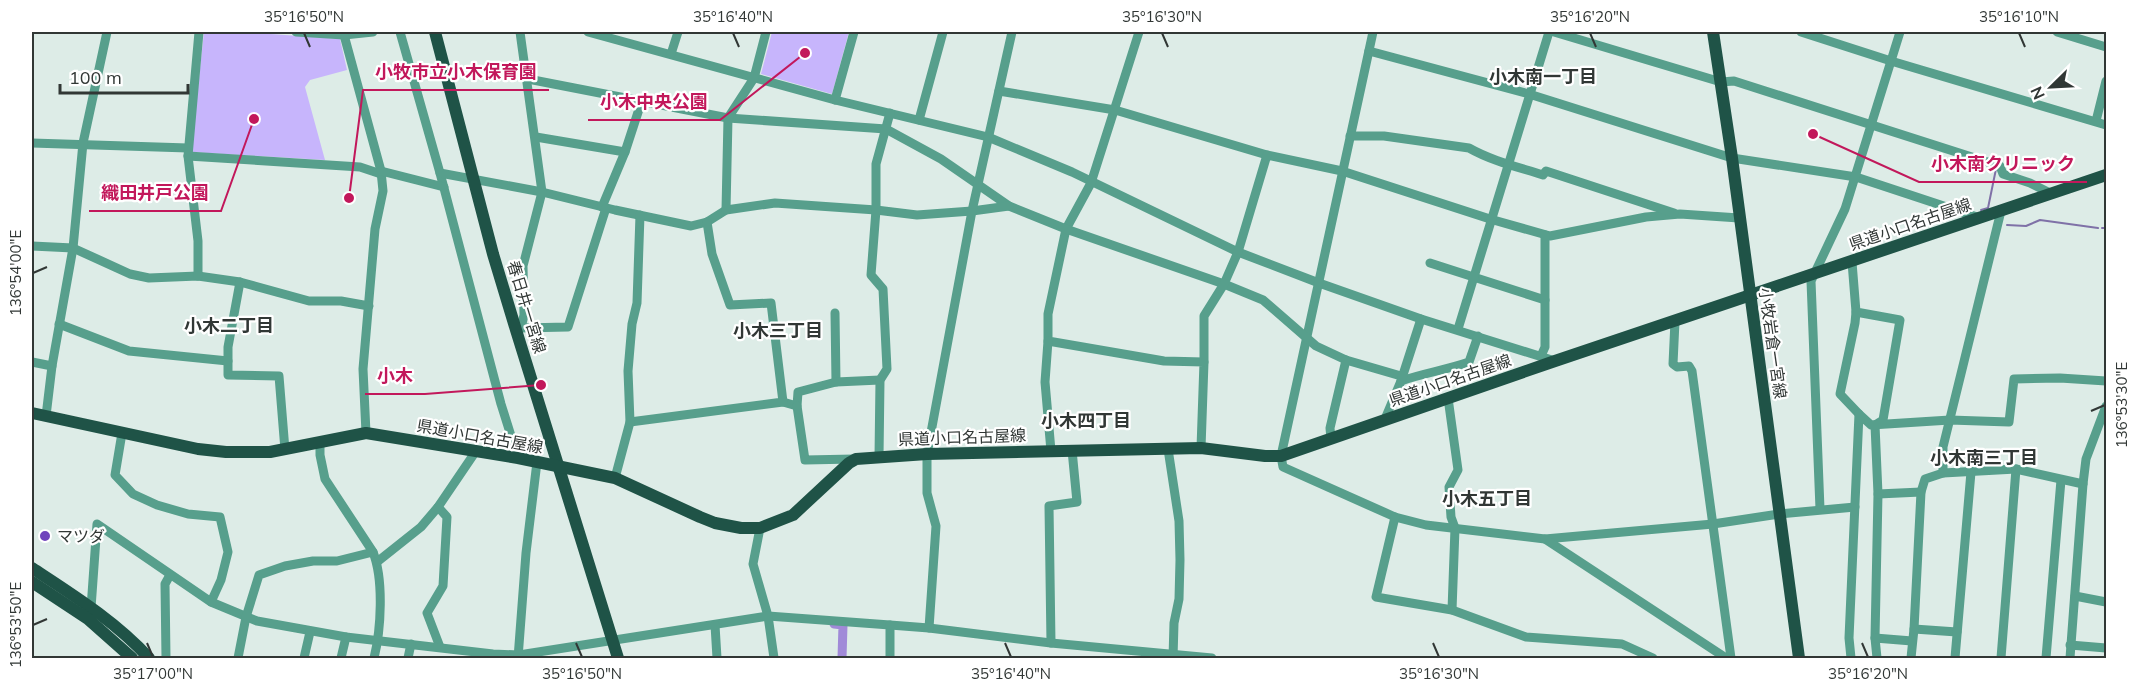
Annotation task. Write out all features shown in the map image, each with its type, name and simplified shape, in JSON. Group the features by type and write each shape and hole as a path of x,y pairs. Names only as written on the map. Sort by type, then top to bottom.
{"main road":[{"name":"春日井一宮線","path":"435,32 474,179 618,658"},
{"name":"小牧岩倉一宮線","path":"1713,32 1799,658"},
{"name":"県道小口名古屋線","path":"32,413 122,434 198,449 226,452 285,450 366,433 518,458 615,478 716,523 741,528 760,528 793,515 856,459 927,454 1201,448 1281,456 2106,175"},
{"path":"32,568 91,608 132,640 148,658"},
{"path":"32,582 88,619 132,658"}],"street":[{"path":"46,416 58,324 73,248 83,143 107,32"},
{"path":"198,276 198,241 188,152 199,32"},
{"path":"296,32 344,35 373,32"},
{"path":"400,32 440,172 501,404 518,458"},
{"path":"520,32 542,192 523,266 524,315 519,329 568,327 604,207 642,100"},
{"path":"588,32 835,100 988,137 1072,172 1239,252 1421,319 1555,361"},
{"path":"671,54 678,32"},
{"path":"726,210 728,118 754,78 766,32"},
{"path":"835,100 854,32"},
{"path":"919,120 943,32"},
{"path":"929,628 937,539 927,493 927,454 972,211 1012,32"},
{"path":"1051,451 1045,382 1048,314 1066,229 1091,183 1139,32"},
{"path":"1373,32 1281,456 1283,467 1395,517 1426,525 1545,539 1713,524 1779,514 1855,507"},
{"path":"1458,329 1549,32"},
{"path":"1554,32 1721,82 1734,81 1872,124 2000,166 2003,174 2030,183 2052,194"},
{"path":"1802,32 2106,125"},
{"path":"1820,510 1811,281 1845,209 1900,32"},
{"path":"2057,32 2106,47"},
{"path":"344,35 381,172 382,191 375,229 363,369 366,433"},
{"path":"1369,51 1529,94 1732,158 1856,177 1980,218"},
{"path":"528,79 728,118 886,129 941,159 1009,206 1263,300 1316,346 1346,360 1401,378 1429,371 1443,371 1469,362 1478,336"},
{"path":"2096,121 2106,81"},
{"path":"999,91 1115,110 1267,154 1342,171 1550,236 1646,217 1680,214 1739,218"},
{"path":"879,457 880,380 887,369 884,289 871,275 876,210 876,164 890,113"},
{"path":"536,136 625,152"},
{"path":"1350,136 1384,136 1469,148 1507,164 1543,175 1546,171 1680,214"},
{"path":"32,143 83,143 360,167 444,187"},
{"path":"1201,448 1204,315 1224,284 1239,252 1267,154"},
{"path":"440,172 542,192 691,226 707,222 726,210 775,203 876,210 917,216 1009,206"},
{"path":"1942,473 1943,447 2001,211"},
{"path":"615,478 630,422 628,371 632,324 638,292 640,215"},
{"path":"707,222 712,254 730,305 771,303 783,402"},
{"path":"1541,356 1545,347 1545,235"},
{"path":"32,246 73,248 130,274 149,278 198,276 240,282 309,301 341,301 369,306"},
{"path":"1852,262 1855,323 1840,394 1871,425 1950,420 2008,422 2014,379 2061,378 2106,381"},
{"path":"1430,263 1545,300"},
{"path":"240,282 228,347 228,375 279,376 285,450"},
{"path":"1856,312 1900,320 1883,420 1875,425"},
{"path":"835,313 836,382"},
{"path":"1385,419 1421,319"},
{"path":"1675,321 1673,364 1677,367 1689,366 1692,371 1731,658"},
{"path":"58,324 129,351 228,361"},
{"path":"1048,341 1164,361 1204,362"},
{"path":"1331,439 1330,428 1346,360"},
{"path":"32,362 52,366"},
{"path":"856,459 805,460 797,406 798,392 836,382 880,380"},
{"path":"1448,398 1458,470 1449,486 1451,517 1455,528 1452,610"},
{"path":"630,422 783,402 797,406"},
{"path":"2070,658 2086,459 2102,427 2106,406"},
{"path":"1851,658 1849,638 1859,414"},
{"path":"1875,425 1878,494 1876,658"},
{"path":"122,434 115,475 133,494 188,514 220,517 228,552 221,580 211,603"},
{"path":"320,442 325,479 375,557 380,609 378,641 374,658"},
{"path":"1051,643 1049,506 1077,502 1072,450"},
{"path":"1168,450 1179,521 1180,560 1179,599 1174,623 1173,656"},
{"path":"237,658 246,617 259,575 285,566 314,561 375,557 421,527 438,507 476,451"},
{"path":"519,657 526,553 537,462"},
{"path":"1911,658 1921,492 1925,479 1942,473 2016,469 2083,484"},
{"path":"2001,658 2016,469"},
{"path":"1955,658 1971,472"},
{"path":"2046,658 2061,480"},
{"path":"1878,494 1921,492"},
{"path":"438,507 447,517 443,586 427,613 440,647"},
{"path":"1395,517 1376,597 1452,610 1526,637 1622,644 1653,658"},
{"path":"91,608 97,524 211,603 246,617 310,632 440,647 481,656 519,657 768,616 929,628 1173,656 1212,658"},
{"path":"760,528 753,564 768,616 774,658"},
{"path":"1545,539 1726,658"},
{"path":"166,658 165,584 170,574"},
{"path":"2075,596 2106,602"},
{"path":"716,625 717,658"},
{"path":"890,626 890,658"},
{"path":"1914,629 1958,632"},
{"path":"304,658 310,632"},
{"path":"341,658 346,637"},
{"path":"1875,638 1912,641"},
{"path":"408,658 411,644"},
{"path":"2070,645 2106,648"}],"shaded area":[{"path":"204,32 244,32 340,39 347,70 310,80 305,87 325,160 191,152"},
{"path":"772,32 849,32 832,94 761,74"}],"waterway":[{"path":"1981,210 1988,208 1996,169"},
{"path":"2007,225 2026,226 2040,220 2098,228"},
{"path":"834,624 843,625 842,658"}],"place":[{"name":"小木中央公園","path":"805,53"},
{"name":"織田井戸公園","path":"254,119"},
{"name":"小木南クリニック","path":"1813,134"},
{"name":"小牧市立小木保育園","path":"349,198"},
{"name":"小木","path":"541,385"},
{"name":"マツダ","path":"45,536"}],"district":[{"name":"小木南一丁目","path":"1543,76"},
{"name":"小木二丁目","path":"229,325"},
{"name":"小木三丁目","path":"778,330"},
{"name":"小木四丁目","path":"1086,420"},
{"name":"小木南三丁目","path":"1984,457"},
{"name":"小木五丁目","path":"1487,498"}]}
